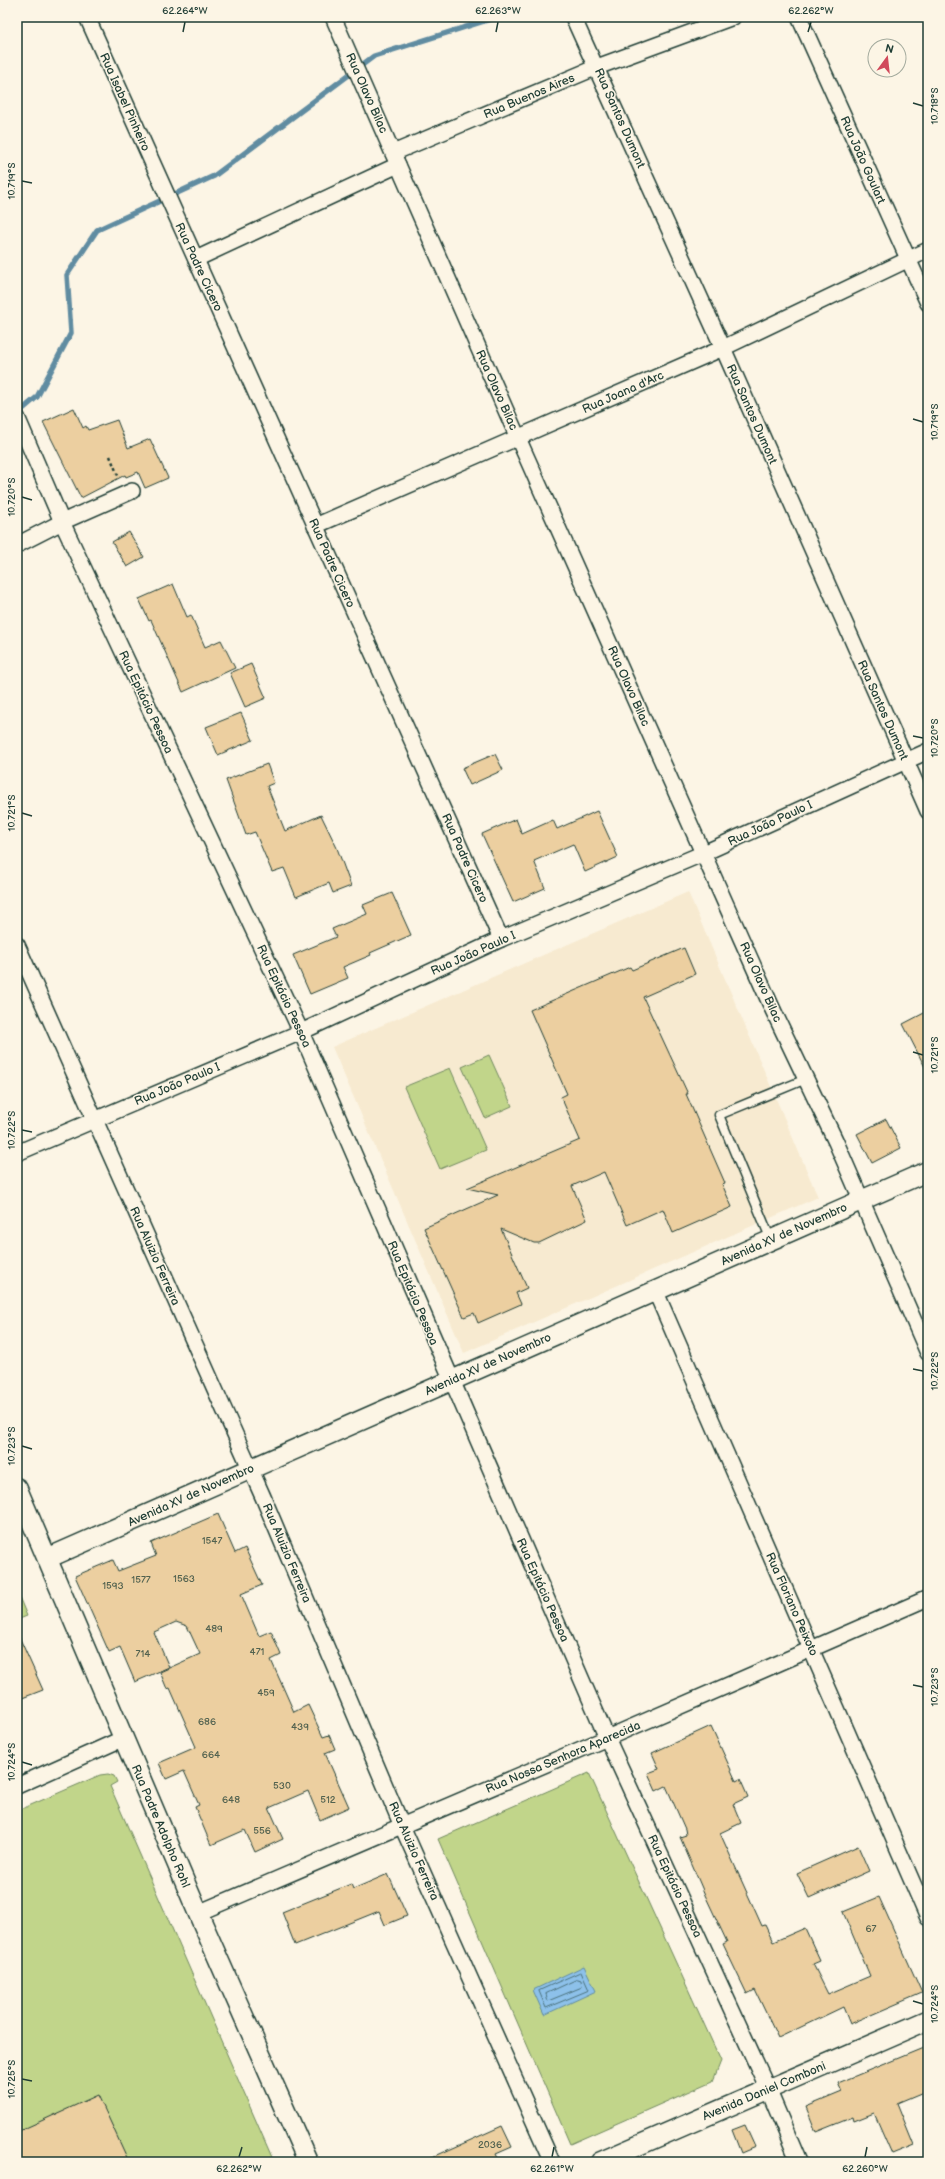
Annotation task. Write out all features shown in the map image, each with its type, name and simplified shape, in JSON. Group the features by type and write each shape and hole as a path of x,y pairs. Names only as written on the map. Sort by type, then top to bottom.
{"street":[{"name":"Rua Isabel Pinheiro","path":"87,17 162,186"},
{"name":"Rua Olavo Bilac","path":"333,17 362,80 518,438 861,1200 928,1353"},
{"name":"Rua Santos Dumont","path":"573,17 597,67 723,348 928,811"},
{"name":"Rua Buenos Aires","path":"196,259 396,159 597,67 733,17"},
{"name":"Rua João Goulart","path":"799,17 928,303"},
{"name":"Rua Padre Cicero","path":"162,186 501,939"},
{"name":"Rua Joana d'Arc","path":"315,526 723,348 928,250"},
{"name":"Rua Epitácio Pessoa","path":"19,422 62,522 301,1032 607,1738 768,2089 799,2162"},
{"path":"17,545 62,522 128,492"},
{"name":"Rua João Paulo I","path":"17,1153 301,1032 501,939 704,853 928,751"},
{"name":"Rua Aluizio Ferreira","path":"17,945 251,1469 402,1826 552,2162"},
{"name":"Avenida XV de Novembro","path":"48,1558 928,1171"},
{"name":"Rua Floriano Peixoto","path":"655,1290 928,1918"},
{"name":"Rua Padre Adolpho Rohl","path":"17,1488 198,1913 308,2162"},
{"name":"Rua Nossa Senhora Aparecida","path":"198,1913 607,1738 928,1598"},
{"path":"17,1786 124,1738"},
{"name":"Avenida Daniel Comboni","path":"600,2162 928,2020"}],"lane":[{"path":"771,1240 719,1115 806,1079"}],"path":[{"path":"110,456 128,492"}],"shaded area":[{"path":"688,892 818,1197 464,1353 332,1047"}],"green space":[{"path":"489,1055 512,1106 485,1118 462,1067"},
{"path":"450,1068 486,1150 440,1169 404,1087"},
{"path":"17,1592 27,1616 17,1620"},
{"path":"589,1773 721,2061 713,2081 570,2144 438,1839"},
{"path":"108,1774 114,1776 117,1782 110,1786 274,2162 17,2162 17,1811 100,1775"}],"water":[{"path":"584,1966 596,1991 544,2015 533,1990"}],"building":[{"path":"74,408 83,428 86,426 88,430 117,420 128,448 150,439 168,478 145,488 138,472 126,477 125,475 81,498 43,422"},
{"path":"129,532 144,557 127,567 112,542"},
{"path":"173,584 187,617 191,615 205,647 221,640 235,668 183,692 151,620 149,621 139,599"},
{"path":"251,664 266,698 245,707 230,673"},
{"path":"241,713 253,740 218,755 206,727"},
{"path":"495,754 503,770 470,785 462,768"},
{"path":"267,764 274,783 267,786 285,831 321,815 337,848 351,886 333,893 329,883 296,897 284,868 272,872 255,832 246,835 226,780"},
{"path":"597,811 618,857 585,872 573,844 534,861 545,888 513,902 482,834 516,819 522,834 553,820 557,829"},
{"path":"392,893 411,935 343,967 348,978 310,994 293,955 336,937 332,929 367,914 363,905"},
{"path":"684,948 695,974 643,997 688,1094 686,1094 725,1183 722,1184 732,1207 673,1233 663,1209 627,1225 604,1172 572,1186 587,1220 539,1243 534,1243 501,1229 527,1288 516,1293 521,1304 478,1323 474,1313 464,1317 424,1228 498,1195 467,1188 580,1140 561,1097 567,1094 530,1010 630,967 632,970"},
{"path":"928,1011 928,1073 903,1024"},
{"path":"886,1119 901,1148 872,1163 857,1134"},
{"path":"218,1514 235,1553 245,1548 262,1585 241,1594 259,1636 271,1631 281,1655 271,1660 294,1712 308,1705 323,1737 329,1735 335,1749 325,1753 349,1807 320,1820 308,1791 269,1808 283,1839 255,1852 245,1830 211,1845 195,1807 199,1805 184,1771 166,1779 159,1763 196,1747 170,1688 167,1689 160,1672 200,1654 187,1626 176,1622 154,1632 169,1667 135,1682 120,1647 109,1652 75,1576 113,1560 118,1571 156,1556 151,1543"},
{"path":"17,1632 43,1690 17,1700"},
{"path":"711,1726 736,1781 740,1779 748,1797 733,1804 741,1823 720,1833 762,1926 765,1925 773,1942 805,1928 820,1961 813,1964 828,1994 870,1976 843,1912 879,1897 922,1993 850,2024 843,2007 778,2038 755,1990 747,1994 723,1944 727,1942 680,1837 686,1835 685,1829 666,1786 656,1791 648,1773 659,1769 652,1753"},
{"path":"858,1846 869,1871 809,1898 797,1873"},
{"path":"388,1874 407,1916 385,1925 379,1911 295,1945 282,1912 351,1884 353,1889"},
{"path":"928,2046 928,2090 897,2103 914,2145 892,2154 874,2113 854,2121 853,2117 816,2132 806,2107 842,2092 838,2083"},
{"path":"98,2095 129,2162 17,2162 17,2132"},
{"path":"745,2125 755,2147 741,2153 732,2130"},
{"path":"502,2126 512,2147 496,2154 500,2162 422,2162"}],"waterway":[{"path":"17,414 37,397 71,333 67,275 97,230 214,176 374,56 497,17"}]}
